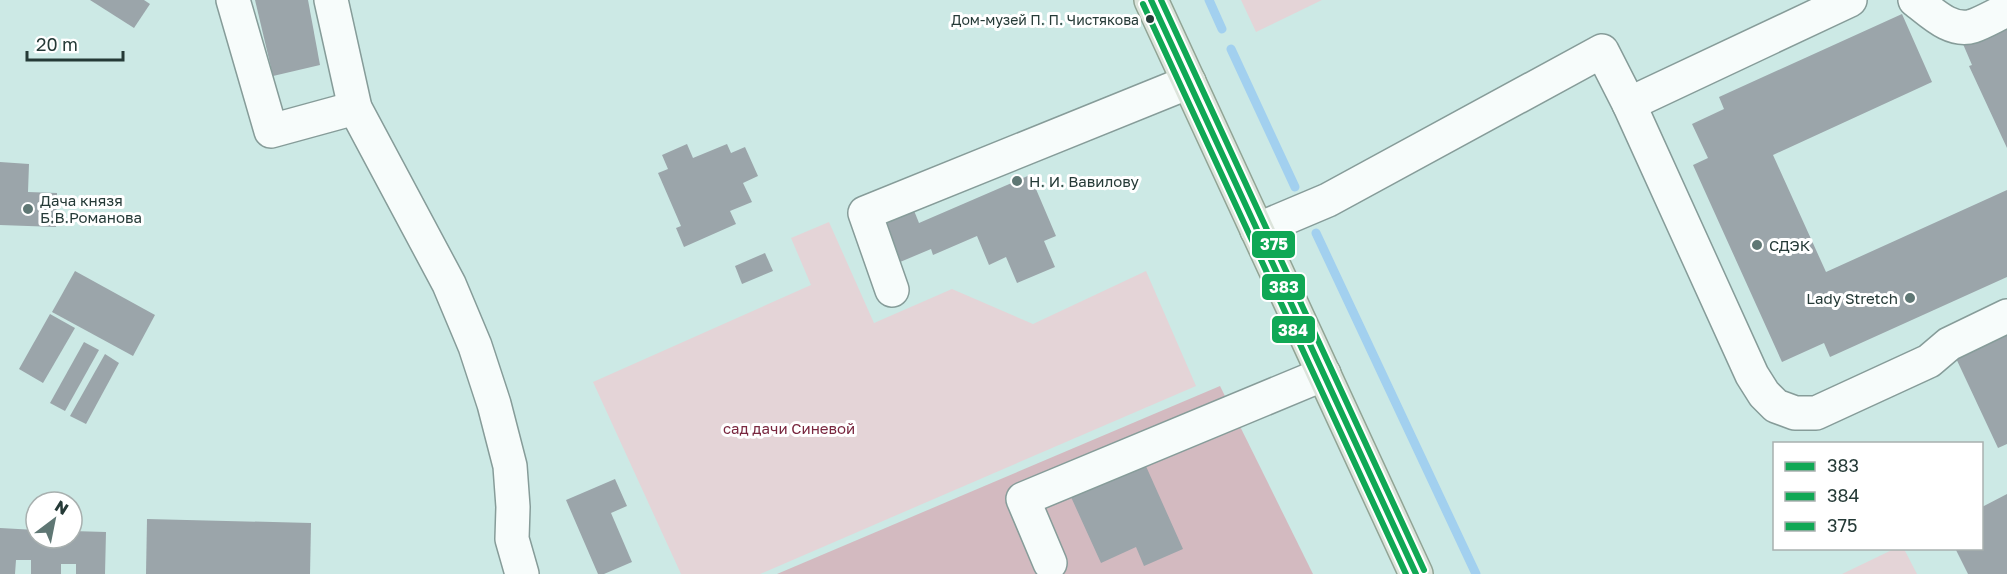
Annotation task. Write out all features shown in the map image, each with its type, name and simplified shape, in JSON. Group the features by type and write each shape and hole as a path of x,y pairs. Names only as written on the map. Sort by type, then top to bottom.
{"main road":[{"path":"1151,0 1416,574"}],"lane":[{"path":"233,0 271,131 355,108"},
{"path":"331,0 355,108 449,284 475,346 494,405 510,466 513,507 511,570"},
{"path":"1629,104 1850,0"},
{"path":"1915,0 1938,18 1954,26 1971,27 2007,10"},
{"path":"1257,230 1328,200 1602,51 1629,104 1752,375 1764,394 1776,406 1795,413 1816,413 1929,361 1949,344 2007,316"},
{"path":"892,290 865,213 1189,82"},
{"path":"1050,563 1023,499 1324,374"}],"green space":[{"path":"1241,0 1322,0 1256,32"},
{"name":"сад дачи Синевой","path":"829,222 874,323 952,289 1033,324 1146,271 1196,386 760,574 681,574 593,382 811,285 791,238"},
{"path":"1892,550 1905,550 1917,574 1842,574"}],"shaded area":[{"path":"1220,386 1313,574 777,574"}],"building":[{"path":"90,0 144,0 150,4 134,28"},
{"path":"255,0 308,0 320,65 273,76"},
{"path":"1902,14 1932,82 1773,155 1826,272 2007,190 2007,277 1830,357 1824,343 1782,362 1693,165 1708,158 1692,124 1724,109 1719,97"},
{"path":"2007,24 2007,148 1969,66 1972,65 1963,44"},
{"path":"687,144 693,158 727,144 731,153 745,147 758,176 743,183 752,202 730,211 736,224 684,247 676,228 681,226 658,173 668,169 662,155"},
{"name":"Дача князя Б.В.Романова","path":"0,162 29,164 28,192 57,193 56,227 0,225"},
{"path":"1030,175 1056,236 1044,241 1055,267 1017,283 1006,257 989,265 977,236 933,255 931,249 893,265 876,224 913,208 919,223"},
{"path":"765,253 773,271 742,284 735,266"},
{"path":"75,271 155,315 133,356 52,312"},
{"path":"50,314 75,328 43,383 19,369"},
{"path":"2007,329 2007,444 1998,448 1954,354"},
{"path":"84,342 99,350 65,411 50,403"},
{"path":"105,354 119,363 86,424 70,416"},
{"path":"1145,464 1183,549 1144,566 1136,547 1101,563 1071,497"},
{"path":"615,479 627,506 611,513 632,562 604,574 598,574 566,500"},
{"path":"2007,494 2007,574 1968,574 1956,550 1983,550 1983,506"},
{"path":"147,519 311,523 310,574 146,574"},
{"path":"0,528 24,529 24,550 84,550 84,531 106,532 105,574 76,574 76,564 61,564 61,574 31,574 31,560 16,560 15,574 0,574"}],"waterway":[{"path":"1209,0 1222,29"},
{"path":"1231,49 1295,187"},
{"path":"1316,233 1476,574"}],"transit line":[{"name":"383","path":"1151,0 1416,574"},
{"name":"375","path":"1161,0 1424,570"},
{"name":"384","path":"1143,4 1406,574"}],"place":[{"name":"Дом-музей П. П. Чистякова","path":"1150,19"},
{"name":"Н. И. Вавилову","path":"1017,181"},
{"name":"Дача князя Б.В.Романова","path":"28,209"},
{"name":"СДЭК","path":"1757,245"},
{"name":"Lady Stretch","path":"1910,298"}]}
